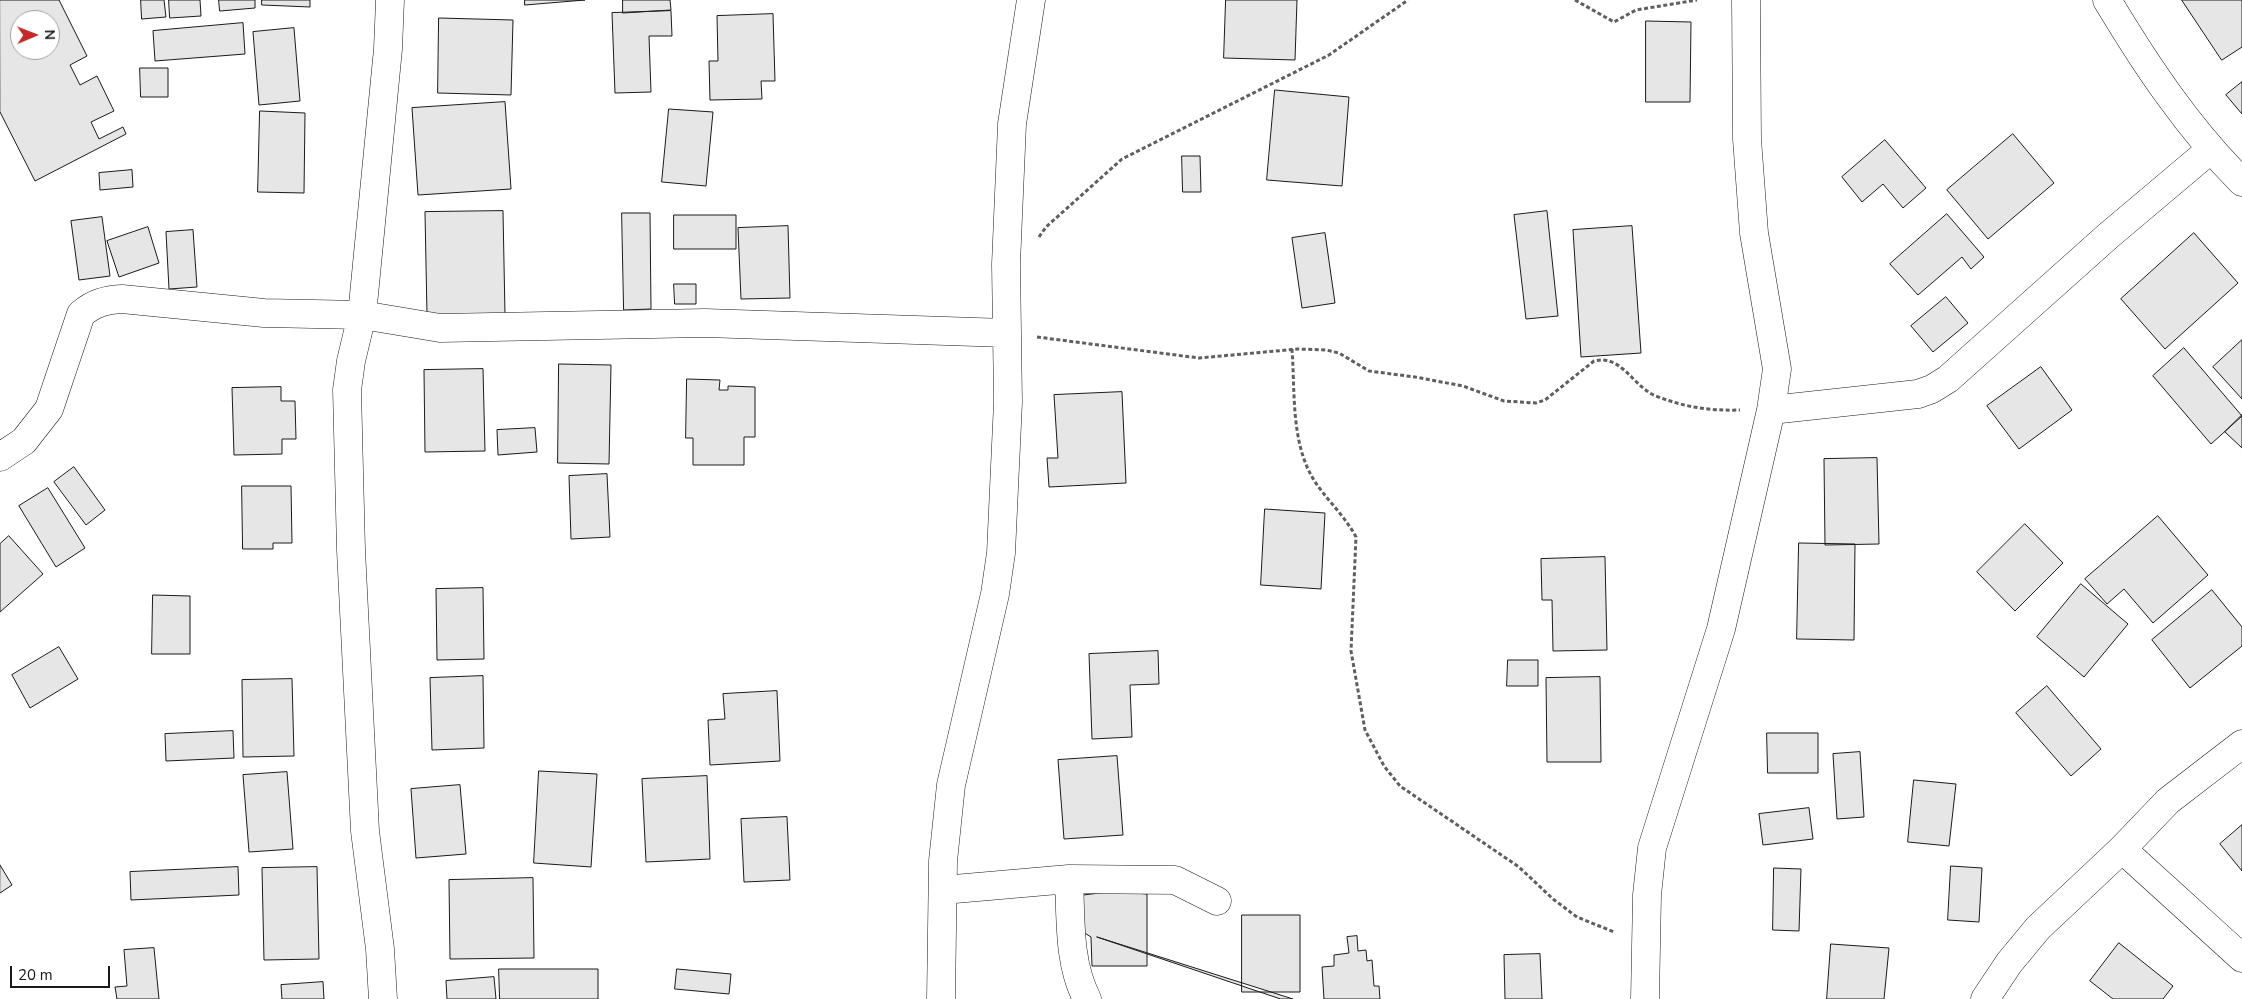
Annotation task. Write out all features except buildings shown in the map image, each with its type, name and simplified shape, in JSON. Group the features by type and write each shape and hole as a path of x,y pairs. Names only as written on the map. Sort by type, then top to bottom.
{"street":[{"path":"383,999 380,949 364,831 351,550 347,390 351,361 362,315 388,49 390,0"},
{"path":"941,999 943,861 951,785 995,594 1001,553 1008,402 1006,264 1012,124 1031,0"},
{"path":"1646,999 1647,895 1652,848 1721,629 1771,410 1777,369 1754,233 1747,139 1746,0"},
{"path":"2107,0 2142,57 2210,150 2242,182"},
{"path":"1771,410 1918,394 1932,389 1948,379 2108,236 2210,150"},
{"path":"0,457 24,441 49,409 81,314 91,305 106,300 122,299 264,313 362,315 440,328 705,323 1006,333"},
{"path":"1985,999 2009,962 2038,928 2122,849 2168,801 2242,744"},
{"path":"2122,849 2242,958"},
{"path":"943,890 1069,878 1175,880 1217,900"},
{"path":"1069,878 1072,949 1077,973 1087,999"}],"path":[{"path":"1036,243 1046,227 1122,159 1329,55 1408,0"},
{"path":"1575,0 1614,22 1636,10 1697,0"},
{"path":"1006,333 1199,358 1292,349 1326,350 1339,353 1368,371 1463,386 1504,401 1536,403 1545,400 1594,361 1603,359 1613,361 1653,395 1680,404 1708,411 1771,410"},
{"path":"1292,349 1297,432 1303,459 1312,477 1349,523 1356,537 1351,650 1365,730 1384,766 1400,786 1519,867 1553,899 1577,917 1647,944"}]}
